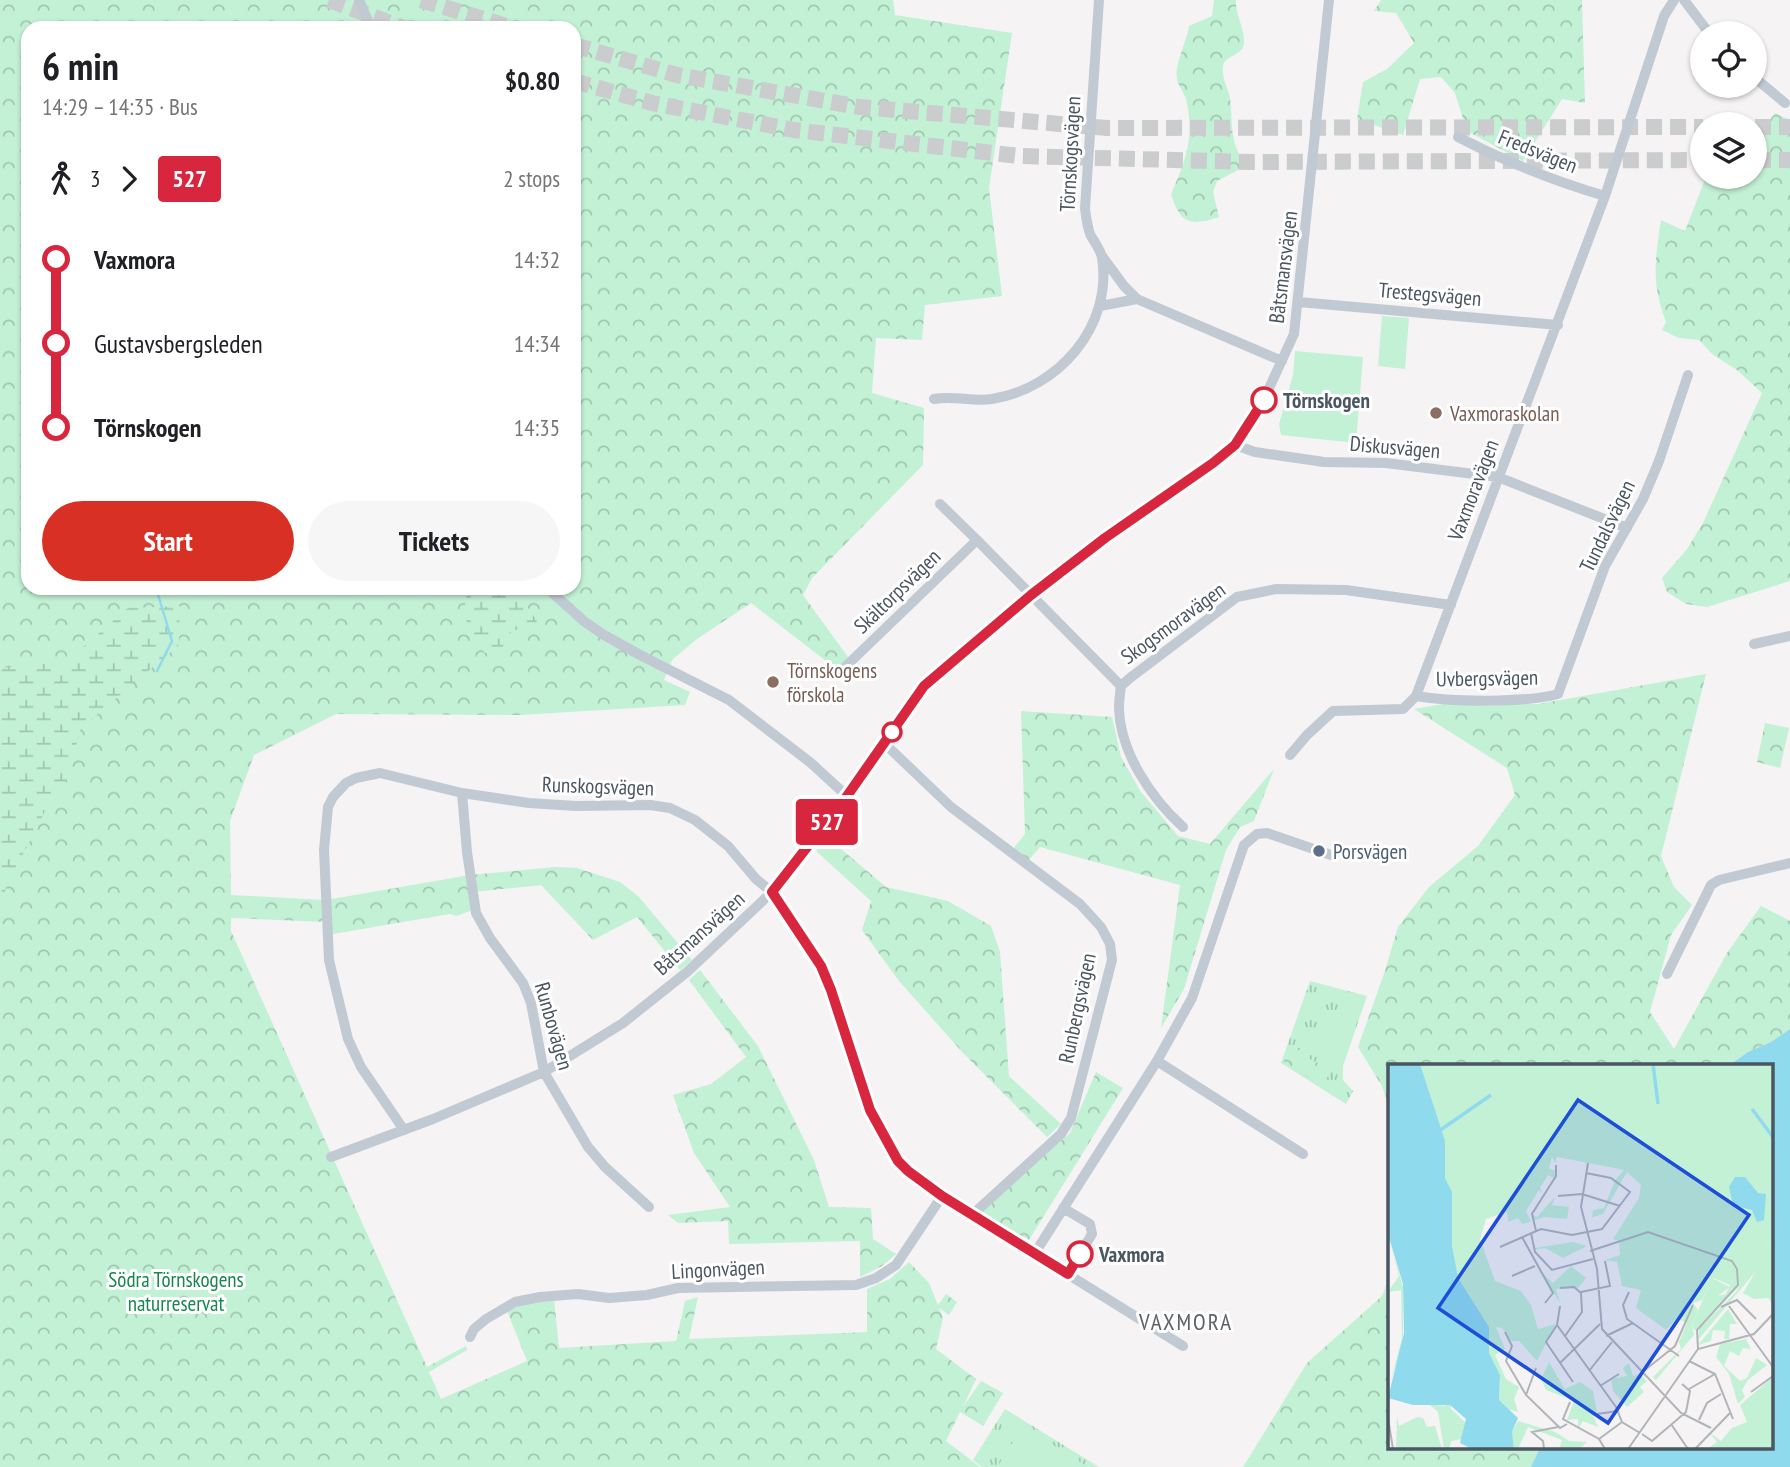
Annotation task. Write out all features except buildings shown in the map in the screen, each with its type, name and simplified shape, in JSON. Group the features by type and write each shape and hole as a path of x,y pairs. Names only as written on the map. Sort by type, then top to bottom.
{"street":[{"path":"359,0 368,21"},
{"name":"Törnskogsvägen","path":"934,399 991,400 1032,388 1068,361 1100,306 1102,256 1090,234 1084,208 1099,0"},
{"name":"Båtsmansvägen","path":"331,1157 544,1072 623,1023 687,971 772,892 847,796 924,686 1031,595 1235,445 1259,410 1294,334 1329,0"},
{"name":"Vaxmoravägen","path":"1416,696 1558,325 1605,196 1661,24 1674,0"},
{"path":"1684,0 1700,21"},
{"path":"1767,88 1784,103"},
{"name":"Fredsvägen","path":"1458,137 1502,160 1558,183 1605,196"},
{"path":"1102,256 1137,299 1282,361"},
{"path":"1100,306 1137,299"},
{"name":"Trestegsvägen","path":"1299,302 1558,325"},
{"name":"Tundalsvägen","path":"1559,694 1605,566 1660,461 1688,375"},
{"name":"Diskusvägen","path":"1235,445 1255,452 1324,461 1386,463 1498,477 1626,528"},
{"path":"940,504 1121,686"},
{"name":"Skältorpsvägen","path":"844,668 977,540"},
{"name":"Skogsmoravägen","path":"1183,827 1159,802 1126,746 1119,708 1121,686 1237,597 1276,589 1346,590 1451,605"},
{"path":"555,595 604,635 729,700 811,763 847,796"},
{"path":"1754,644 1790,636"},
{"name":"Uvbergsvägen","path":"1416,696 1434,699 1481,699 1546,697 1559,694"},
{"path":"1290,755 1333,711 1404,709 1416,696"},
{"name":"Runbergsvägen","path":"884,743 951,807 1080,904 1101,928 1110,944 1112,960 1072,1118 1061,1134 972,1215"},
{"name":"Runskogsvägen","path":"404,1130 361,1067 348,1039 329,960 324,850 328,807 333,797 346,783 380,773 462,793 560,805 650,804 670,808 695,820 729,846 756,879 772,892 821,966 870,1110 890,1149 908,1171 942,1196 1035,1253"},
{"name":"Runbovägen","path":"462,793 464,829 476,913 489,938 523,983 531,1003 544,1072 588,1147 605,1167 649,1207"},
{"path":"1183,1346 1035,1253 1157,1061 1192,998 1244,845 1249,838 1268,833 1331,855"},
{"path":"1667,974 1711,885 1741,873 1790,863"},
{"path":"1157,1061 1303,1154"},
{"name":"Lingonvägen","path":"470,1337 485,1319 505,1307 540,1297 578,1294 609,1298 647,1295 678,1288 856,1285 876,1278 896,1265 942,1196"},
{"path":"1063,1208 1090,1224 1093,1229 1068,1274"}],"green space":[{"name":"Södra Törnskogens naturreservat","path":"0,0 893,0 895,15 1012,33 989,188 1002,296 925,305 922,340 876,338 872,393 924,408 923,465 812,578 803,595 848,657 839,671 751,603 697,639 672,660 664,680 690,692 685,705 520,715 336,714 254,755 230,821 231,895 326,900 470,875 555,867 577,868 620,882 639,897 692,960 680,970 637,917 593,940 541,885 473,892 475,909 457,916 450,914 327,935 327,922 231,918 231,931 427,1367 466,1346 467,1350 429,1372 441,1399 527,1361 507,1311 533,1301 554,1299 559,1348 676,1341 685,1301 698,1297 689,1339 867,1332 867,1289 890,1279 909,1262 929,1283 938,1305 946,1294 957,1302 949,1315 939,1308 943,1318 936,1349 976,1379 963,1407 981,1381 1003,1393 983,1426 960,1412 946,1441 980,1467 0,1467","holes":["179,624 179,645 126,689"]},
{"path":"1214,0 1236,0 1243,32 1244,43 1241,51 1224,62 1223,70 1230,98 1234,138 1243,161 1242,168 1217,181 1213,192 1219,217 1193,222 1182,217 1171,194 1185,159 1190,125 1186,99 1177,74 1189,26 1212,16"},
{"path":"1381,0 1582,0 1585,103 1562,99 1523,161 1467,131 1455,93 1441,77 1420,79 1403,135 1357,119 1363,82 1387,69 1414,43 1396,13 1374,11"},
{"path":"1775,113 1790,120 1790,581 1707,607 1686,604 1667,592 1662,578 1687,549 1703,523 1762,393 1737,370 1712,354 1699,340 1679,338 1662,330 1666,322 1656,283 1661,220 1685,231 1701,189 1767,189 1767,124"},
{"path":"1382,316 1409,318 1405,369 1378,366"},
{"path":"1295,351 1363,357 1356,443 1281,435 1279,424 1293,375"},
{"path":"467,595 519,595 537,621 533,629 515,630 506,636 501,654 485,653 467,623"},
{"path":"180,606 179,645 81,728 65,784 51,799 3,894 0,909 0,668 66,662 128,608"},
{"path":"1706,674 1661,856 1674,887 1692,905 1671,935 1650,1012 1674,1049 1727,953 1761,906 1790,921 1790,1029 1731,1064 1388,1064 1388,1105 1382,1086 1358,1047 1398,927 1429,887 1478,846 1515,795 1507,768 1414,709 1443,704 1538,704"},
{"path":"1021,711 1112,717 1121,757 1141,792 1178,836 1210,844 1274,769 1254,821 1240,827 1226,850 1184,989 1161,1028 1180,885 1040,847 1028,861 1013,849 1025,834"},
{"path":"1765,723 1789,728 1780,768 1757,762"},
{"path":"827,837 886,887 948,901 991,926 1000,952 1009,1076 1061,1124 1047,1137 964,1054 899,981 862,930 871,901 816,851"},
{"path":"700,970 758,1046 814,1160 829,1207 871,1208 873,1239 896,1254 882,1266 860,1277 860,1241 729,1244 728,1221 678,1223 668,1215 730,1207 694,1153 673,1095 711,1084 746,1057 689,980"},
{"path":"1310,981 1367,996 1343,1066 1343,1080 1353,1091 1346,1104 1281,1063"},
{"path":"1334,1010 1357,1018 1341,1064 1319,1056"},
{"path":"1291,1045 1308,1051 1310,1059 1331,1070 1323,1086 1283,1063"},
{"path":"1096,1072 1123,1088 1029,1240 979,1212 1070,1133"},
{"path":"1388,1281 1388,1450 1585,1450 1579,1467 1243,1467 1307,1363 1382,1296"},
{"path":"1005,1409 1099,1467 982,1467 973,1460"},
{"path":"1023,1426 1088,1467 997,1467"}],"water":[{"path":"1790,1029 1790,1467 1531,1467 1539,1450 1772,1450 1772,1064 1731,1064 1748,1052 1771,1042"}],"waterway":[{"path":"157,671 172,641 158,595"}],"tunnel":[{"path":"329,0 385,21"},
{"path":"421,0 490,21"},
{"path":"581,47 677,75 860,107 1107,128 1690,127"},
{"path":"581,83 652,103 794,130 1019,156 1253,162 1690,160"},
{"path":"1767,127 1790,127"},
{"path":"1767,160 1790,160"}],"bus line":[{"name":"527","path":"1080,1254 1068,1274 942,1196 898,1161 870,1110 821,966 772,892 873,761 924,686 1031,595 1235,445 1264,400"}],"place":[{"name":"Törnskogen","path":"1264,400"},
{"name":"Vaxmoraskolan","path":"1436,413"},
{"name":"Törnskogens förskola","path":"773,682"},
{"name":"Porsvägen","path":"1319,851"},
{"name":"Vaxmora","path":"1080,1254"}],"district":[{"name":"VAXMORA","path":"1186,1321"}]}
